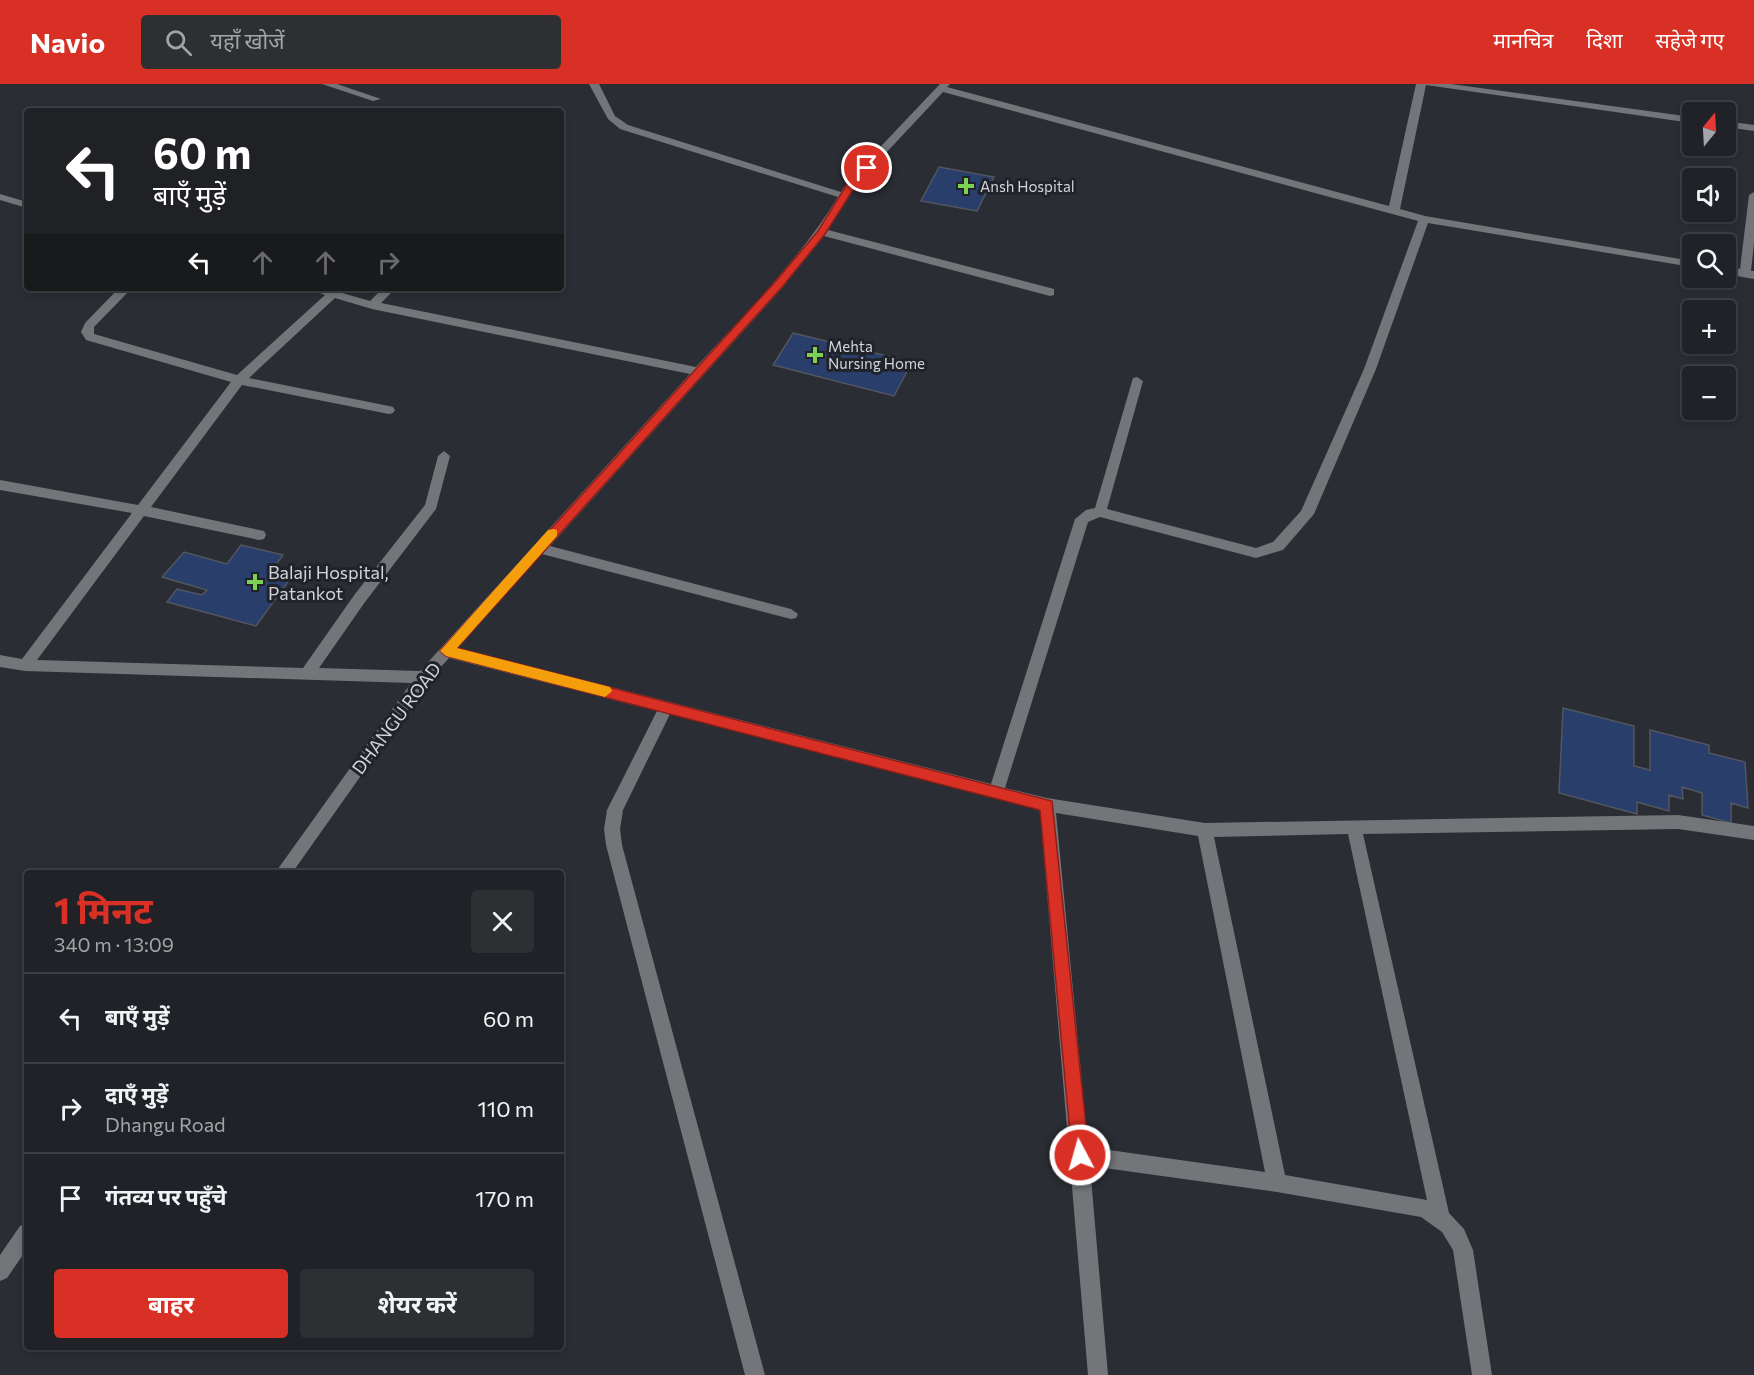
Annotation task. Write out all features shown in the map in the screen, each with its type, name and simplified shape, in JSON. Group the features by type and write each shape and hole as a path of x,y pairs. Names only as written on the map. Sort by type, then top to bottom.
{"street":[{"path":"327,84 376,99"},
{"path":"594,84 600,90 612,120 624,127 844,196"},
{"path":"1394,210 1421,84"},
{"path":"1430,84 1682,119"},
{"path":"943,86 1424,219 1682,262"},
{"name":"DHANGU ROAD","path":"285,870 423,677 778,285 822,232 852,183 943,86"},
{"path":"1736,126 1754,128"},
{"path":"1750,274 1754,195"},
{"path":"0,197 24,204"},
{"path":"996,791 1082,519 1091,513 1100,512 1256,553 1278,546 1307,514 1370,369 1424,219"},
{"path":"822,232 1050,292"},
{"path":"123,291 89,326 87,332 90,337 239,380 389,410"},
{"path":"322,291 372,305 699,372"},
{"path":"372,305 387,291"},
{"path":"26,665 239,380 333,294"},
{"path":"1100,512 1137,381"},
{"path":"307,673 360,598 431,506 444,456"},
{"path":"0,485 141,510 260,535"},
{"path":"539,548 791,614"},
{"path":"446,651 1047,805 1205,830 1678,822 1754,833"},
{"path":"0,661 26,665 423,677"},
{"path":"666,707 615,810 612,829 614,845 754,1375"},
{"path":"1047,805 1098,1375"},
{"path":"1354,828 1440,1217"},
{"path":"1205,830 1277,1183"},
{"path":"1080,1155 1277,1183 1424,1208 1440,1217 1458,1233 1463,1250 1482,1375"},
{"path":"0,1271 24,1237"}],"building":[{"path":"939,167 994,177 977,211 921,201"},
{"path":"793,333 912,362 894,396 773,365"},
{"path":"241,545 283,555 269,574 290,579 256,626 167,602 177,589 202,595 207,590 162,577 184,552 227,564"},
{"path":"1563,708 1634,726 1634,766 1650,770 1650,730 1709,745 1709,753 1745,762 1748,808 1731,803 1731,823 1702,815 1702,793 1682,787 1683,799 1669,795 1669,811 1637,802 1637,814 1559,793"}],"slow traffic":[{"path":"553,533 446,651 605,691"}],"place":[{"name":"Ansh Hospital","path":"966,186"},
{"name":"Mehta Nursing Home","path":"815,355"},
{"name":"Balaji Hospital, Patankot","path":"255,582"}],"route":[{"path":"867,168 852,183 822,232 778,285 446,651 1047,805 1080,1155"}]}
